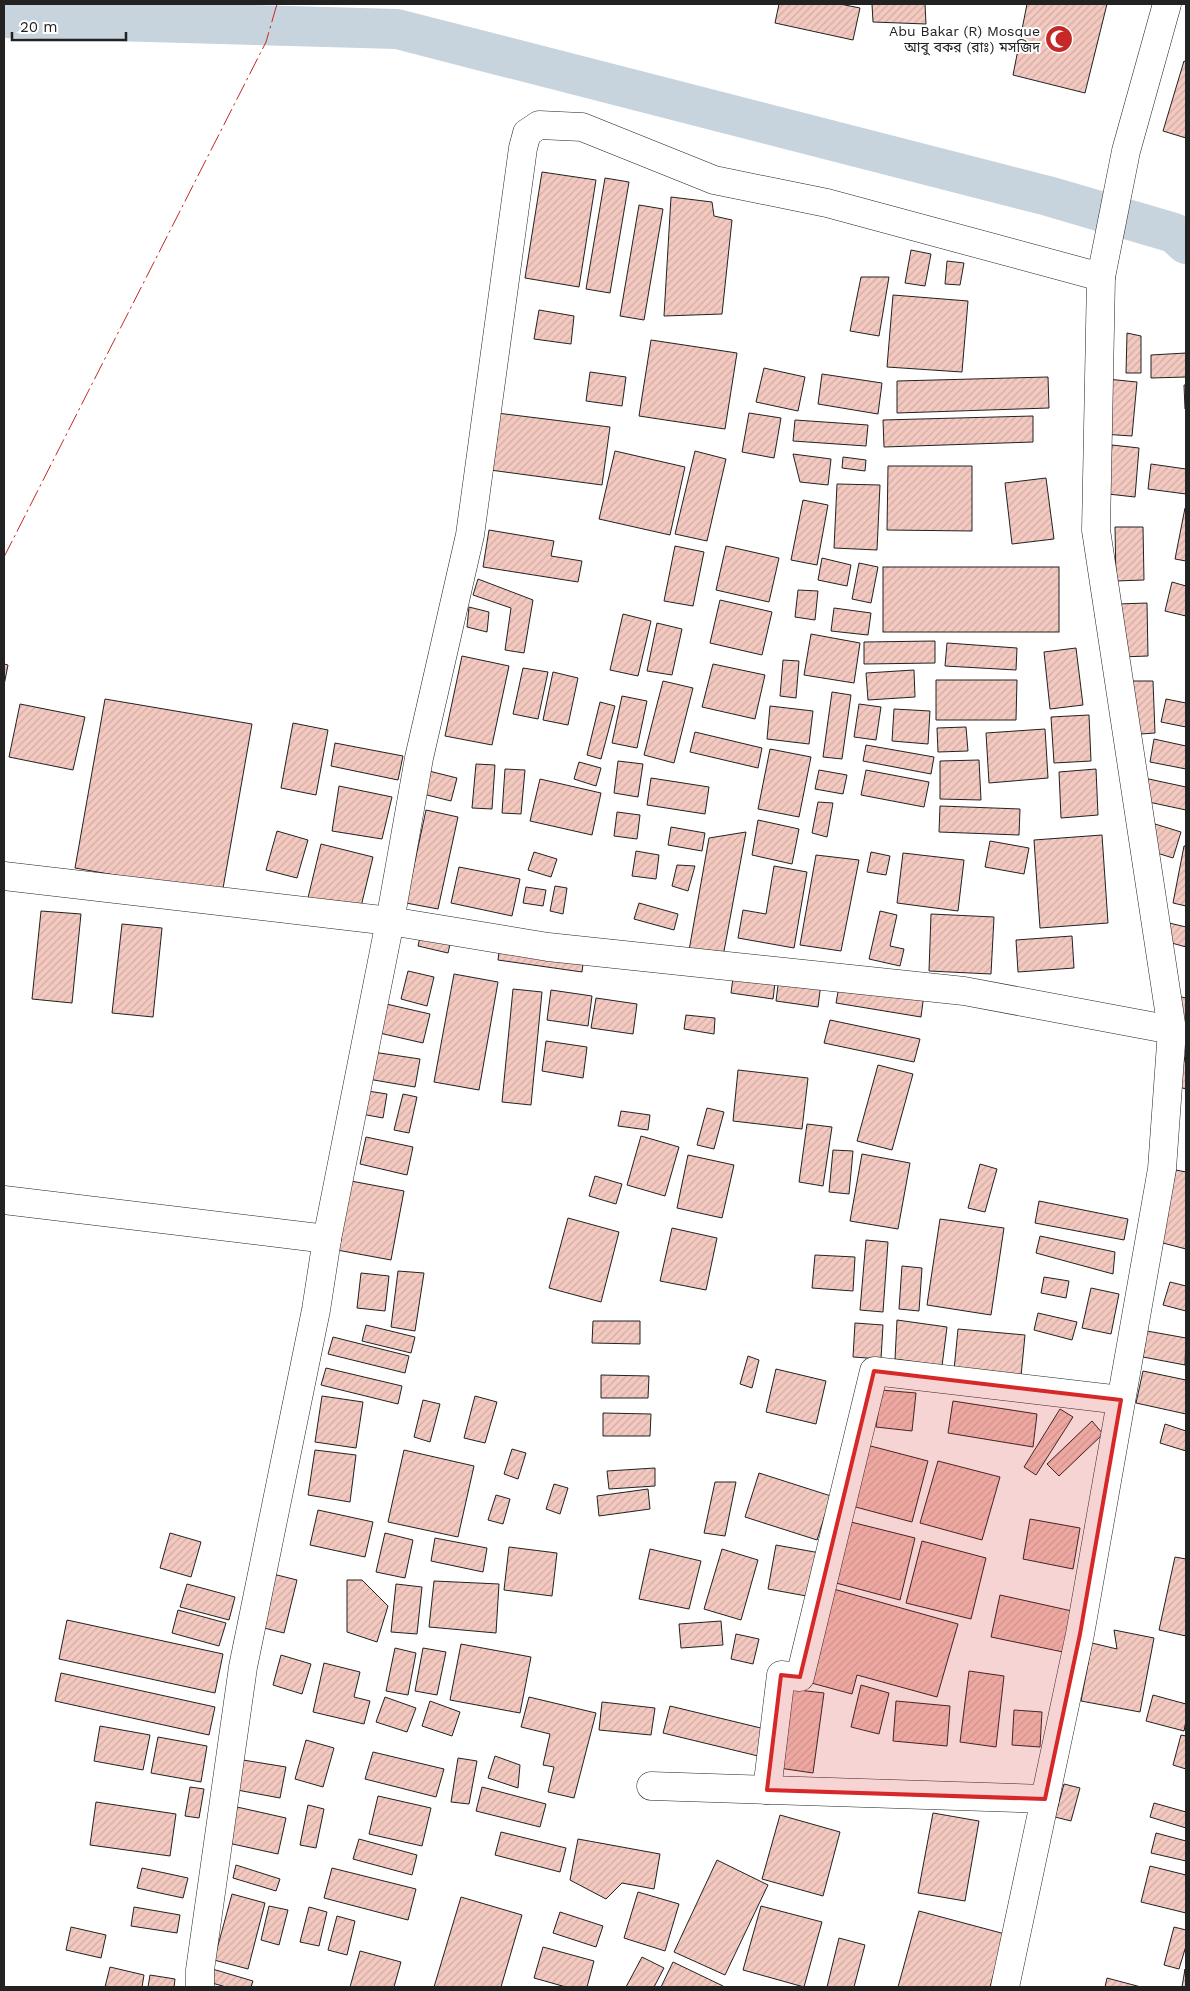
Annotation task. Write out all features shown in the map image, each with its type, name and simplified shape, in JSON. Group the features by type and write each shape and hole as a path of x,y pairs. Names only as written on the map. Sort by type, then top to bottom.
{"street":[{"path":"1005,1987 1080,1634 1162,1169 1172,1030 1096,530 1101,277 1126,151 1167,4"},
{"path":"200,1987 200,1970 242,1667 316,1310 327,1239 390,921 419,758 470,535 523,148 527,132 539,125 582,127 714,180 827,204 1101,277"},
{"path":"4,876 390,921 548,947 964,991 1172,1030"},
{"path":"4,1200 327,1239"},
{"path":"767,1790 781,1675 800,1677 874,1371 1121,1400"},
{"path":"650,1786 1045,1799"}],"highlighted area":[{"path":"874,1371 1121,1400 1080,1634 1045,1799 767,1790 781,1675 800,1677"}],"building":[{"path":"779,4 840,4 860,8 853,40 775,23"},
{"path":"872,4 925,4 926,24 873,22"},
{"name":"Abu Bakar (R) Mosque আবু বকর (রাঃ) মসজিদ","path":"1027,4 1107,4 1085,93 1013,75"},
{"path":"1184,61 1186,62 1186,138 1163,131"},
{"path":"542,172 596,180 579,287 525,278"},
{"path":"605,178 629,182 610,293 586,289"},
{"path":"671,197 712,202 714,216 732,220 722,314 664,316"},
{"path":"639,205 663,209 644,320 620,316"},
{"path":"911,250 931,254 925,286 905,283"},
{"path":"947,261 964,263 960,285 945,284"},
{"path":"861,277 889,277 879,336 850,331"},
{"path":"893,295 968,301 962,372 887,367"},
{"path":"539,310 574,316 571,344 534,339"},
{"path":"1127,333 1141,336 1141,373 1126,373"},
{"path":"651,340 737,353 725,429 639,416"},
{"path":"1186,353 1186,377 1151,378 1151,355"},
{"path":"764,368 805,377 798,411 756,402"},
{"path":"590,372 626,377 622,406 586,401"},
{"path":"822,374 882,383 878,414 818,404"},
{"path":"1048,377 1049,408 897,413 897,381"},
{"path":"1107,379 1137,382 1132,436 1102,434"},
{"path":"1184,385 1186,385 1186,409 1185,409"},
{"path":"497,413 610,427 602,485 490,470"},
{"path":"749,413 781,418 774,458 742,452"},
{"path":"1033,416 1033,442 884,447 883,420"},
{"path":"795,420 868,425 866,446 793,441"},
{"path":"1112,445 1139,448 1135,497 1108,494"},
{"path":"615,451 685,467 670,535 599,519"},
{"path":"695,451 726,459 707,541 675,534"},
{"path":"793,454 831,459 828,485 800,482"},
{"path":"843,457 866,460 865,471 842,468"},
{"path":"1151,464 1186,469 1186,494 1148,489"},
{"path":"888,466 972,466 972,531 887,530"},
{"path":"1046,478 1054,539 1012,544 1005,483"},
{"path":"837,484 880,485 877,550 834,548"},
{"path":"803,500 828,505 817,565 791,560"},
{"path":"1186,508 1186,561 1175,559"},
{"path":"1115,527 1143,527 1144,580 1116,581"},
{"path":"489,530 554,541 551,556 582,561 578,582 483,567"},
{"path":"675,546 704,552 693,606 664,601"},
{"path":"726,546 779,558 769,602 716,590"},
{"path":"822,558 851,565 847,586 818,580"},
{"path":"859,563 878,567 871,603 852,599"},
{"path":"883,567 1059,567 1059,632 883,632"},
{"path":"478,579 533,600 524,653 505,650 511,608 473,595"},
{"path":"1172,582 1186,586 1186,616 1165,611"},
{"path":"798,590 818,591 815,620 795,617"},
{"path":"720,600 772,612 762,655 710,643"},
{"path":"1147,603 1148,656 1120,657 1118,604"},
{"path":"469,607 489,612 487,632 467,627"},
{"path":"834,608 871,613 868,635 831,631"},
{"path":"623,614 651,621 638,676 610,670"},
{"path":"657,623 682,629 672,675 647,671"},
{"path":"811,634 860,643 854,683 804,675"},
{"path":"935,641 935,663 864,664 864,642"},
{"path":"947,643 1017,648 1016,670 945,666"},
{"path":"1076,648 1083,705 1050,709 1044,652"},
{"path":"462,656 509,666 492,745 445,736"},
{"path":"783,660 799,661 796,698 780,696"},
{"path":"4,664 8,665 4,685"},
{"path":"713,664 765,675 755,719 702,707"},
{"path":"523,668 548,672 538,719 513,714"},
{"path":"914,670 915,697 868,700 866,673"},
{"path":"553,672 578,678 568,725 543,720"},
{"path":"936,680 1017,680 1016,720 936,720"},
{"path":"663,681 693,688 674,763 644,755"},
{"path":"1125,681 1153,681 1155,733 1127,735"},
{"path":"832,692 851,695 842,759 823,757"},
{"path":"622,696 647,701 637,748 612,743"},
{"path":"105,699 252,724 222,894 75,868"},
{"path":"1166,699 1186,703 1186,727 1161,722"},
{"path":"600,702 615,706 601,759 587,755"},
{"path":"20,704 85,717 73,770 9,757"},
{"path":"859,704 881,707 876,740 854,737"},
{"path":"770,706 813,711 809,744 767,739"},
{"path":"894,709 930,711 928,744 892,741"},
{"path":"1089,715 1091,761 1054,763 1051,717"},
{"path":"293,723 328,730 316,795 281,788"},
{"path":"966,727 968,751 938,752 937,728"},
{"path":"1045,729 1048,778 989,783 986,733"},
{"path":"695,732 762,748 758,768 690,752"},
{"path":"1154,739 1186,746 1186,769 1150,762"},
{"path":"335,743 403,756 398,780 331,766"},
{"path":"866,745 934,757 931,774 863,761"},
{"path":"770,749 811,757 799,817 758,809"},
{"path":"979,760 981,800 940,799 940,761"},
{"path":"618,761 643,764 638,797 614,793"},
{"path":"579,762 601,768 596,786 574,779"},
{"path":"476,764 495,765 492,809 472,808"},
{"path":"505,769 525,770 521,814 502,813"},
{"path":"1096,769 1098,815 1061,818 1059,772"},
{"path":"819,770 847,775 843,794 815,789"},
{"path":"866,770 929,782 924,807 861,795"},
{"path":"429,771 457,778 451,801 423,794"},
{"path":"651,778 709,787 705,814 647,805"},
{"path":"1144,778 1186,787 1186,810 1139,800"},
{"path":"540,779 601,793 592,835 530,821"},
{"path":"339,786 392,797 382,839 332,831"},
{"path":"818,802 833,803 827,837 812,833"},
{"path":"940,806 1020,809 1019,835 939,832"},
{"path":"426,810 458,817 438,909 406,903"},
{"path":"617,812 640,815 637,839 614,836"},
{"path":"758,820 799,829 792,864 752,855"},
{"path":"1142,820 1181,832 1173,858 1134,846"},
{"path":"671,827 705,833 702,851 668,845"},
{"path":"277,831 308,840 297,878 266,870"},
{"path":"746,832 722,962 688,956 709,838"},
{"path":"1102,835 1108,923 1040,928 1034,840"},
{"path":"990,841 1029,848 1024,874 985,867"},
{"path":"321,844 373,857 358,919 306,906"},
{"path":"1184,846 1186,846 1186,906 1173,903"},
{"path":"636,851 659,855 656,879 632,876"},
{"path":"534,852 557,859 551,877 528,870"},
{"path":"871,852 890,856 886,875 867,872"},
{"path":"903,853 964,860 958,911 897,903"},
{"path":"816,855 859,860 841,951 800,945"},
{"path":"677,865 695,866 688,891 672,886"},
{"path":"774,866 807,872 794,948 738,938 743,910 766,914"},
{"path":"459,867 520,879 512,916 451,903"},
{"path":"555,886 567,888 563,914 550,911"},
{"path":"526,887 546,890 543,906 523,903"},
{"path":"639,903 678,914 674,930 634,919"},
{"path":"41,911 81,914 72,1003 32,999"},
{"path":"880,911 897,915 890,946 904,949 900,966 869,959"},
{"path":"931,914 994,917 991,974 929,971"},
{"path":"425,915 455,922 448,953 418,946"},
{"path":"1165,922 1186,927 1186,947 1161,940"},
{"path":"122,924 162,928 153,1017 112,1013"},
{"path":"502,928 586,939 582,972 498,960"},
{"path":"1072,936 1074,968 1018,972 1016,940"},
{"path":"735,962 777,967 773,999 731,993"},
{"path":"780,970 822,975 818,1007 776,1001"},
{"path":"408,971 434,977 427,1006 401,999"},
{"path":"454,974 498,982 479,1090 434,1082"},
{"path":"840,981 924,994 921,1017 836,1003"},
{"path":"513,989 542,992 531,1105 502,1102"},
{"path":"551,990 592,996 588,1026 547,1020"},
{"path":"1177,996 1186,998 1186,1034"},
{"path":"596,998 637,1004 633,1034 591,1028"},
{"path":"382,1003 430,1014 423,1043 375,1032"},
{"path":"686,1015 715,1018 714,1034 684,1029"},
{"path":"830,1020 920,1039 914,1062 824,1043"},
{"path":"546,1041 587,1047 583,1078 542,1071"},
{"path":"366,1051 420,1059 415,1087 362,1078"},
{"path":"1186,1051 1186,1089 1179,1087"},
{"path":"878,1065 913,1074 892,1150 857,1141"},
{"path":"738,1070 808,1078 802,1129 733,1121"},
{"path":"355,1089 387,1094 383,1118 351,1112"},
{"path":"403,1094 417,1097 409,1133 394,1130"},
{"path":"707,1108 724,1112 714,1149 697,1145"},
{"path":"621,1111 650,1115 648,1130 618,1126"},
{"path":"807,1124 832,1127 823,1186 799,1182"},
{"path":"641,1136 679,1147 665,1196 627,1185"},
{"path":"366,1137 413,1147 407,1175 360,1164"},
{"path":"833,1150 853,1151 849,1194 829,1192"},
{"path":"862,1154 910,1163 898,1229 850,1221"},
{"path":"688,1155 734,1165 722,1218 677,1208"},
{"path":"980,1164 997,1169 985,1212 968,1208"},
{"path":"1176,1170 1186,1172 1186,1249 1159,1242"},
{"path":"595,1176 622,1184 616,1204 589,1196"},
{"path":"351,1181 404,1191 391,1260 337,1250"},
{"path":"1039,1201 1128,1219 1124,1240 1035,1223"},
{"path":"568,1218 619,1232 601,1302 549,1288"},
{"path":"940,1219 1004,1228 991,1315 927,1305"},
{"path":"672,1228 717,1238 706,1290 660,1281"},
{"path":"1040,1236 1115,1252 1113,1274 1036,1253"},
{"path":"866,1240 888,1242 883,1312 860,1310"},
{"path":"815,1255 855,1257 853,1291 812,1288"},
{"path":"902,1266 922,1268 919,1311 899,1309"},
{"path":"398,1271 424,1273 415,1331 391,1327"},
{"path":"361,1273 389,1276 385,1311 357,1308"},
{"path":"1044,1277 1069,1281 1066,1298 1041,1293"},
{"path":"1170,1282 1186,1286 1186,1311 1163,1305"},
{"path":"1091,1288 1119,1294 1111,1334 1082,1328"},
{"path":"1038,1313 1077,1322 1072,1340 1034,1330"},
{"path":"897,1320 947,1327 942,1366 895,1359"},
{"path":"593,1321 640,1321 640,1344 592,1343"},
{"path":"855,1323 883,1325 881,1359 853,1357"},
{"path":"366,1325 415,1337 411,1353 362,1341"},
{"path":"958,1329 1025,1335 1021,1376 954,1370"},
{"path":"1147,1331 1186,1338 1185,1365 1143,1357"},
{"path":"333,1337 409,1356 405,1373 328,1354"},
{"path":"748,1356 759,1360 752,1388 740,1384"},
{"path":"326,1368 402,1386 398,1404 321,1385"},
{"path":"776,1369 826,1381 816,1424 766,1412"},
{"path":"1143,1371 1186,1380 1186,1414 1136,1403"},
{"path":"601,1375 649,1376 648,1398 601,1398"},
{"path":"881,1390 916,1393 912,1431 876,1427"},
{"path":"322,1396 363,1402 356,1448 315,1442"},
{"path":"475,1396 497,1402 485,1443 464,1438"},
{"path":"423,1400 440,1404 430,1442 414,1437"},
{"path":"953,1401 1037,1414 1033,1447 948,1433"},
{"path":"1060,1409 1073,1417 1036,1475 1024,1467"},
{"path":"603,1413 651,1414 650,1436 603,1436"},
{"path":"1092,1421 1103,1434 1059,1476 1047,1464"},
{"path":"1165,1424 1186,1431 1186,1451 1160,1443"},
{"path":"863,1444 928,1461 912,1522 848,1505"},
{"path":"512,1449 526,1453 518,1479 504,1474"},
{"path":"315,1450 356,1455 350,1502 308,1495"},
{"path":"404,1450 474,1466 458,1537 388,1522"},
{"path":"938,1461 1000,1477 982,1540 920,1523"},
{"path":"655,1468 655,1486 609,1489 607,1471"},
{"path":"759,1473 831,1496 817,1540 745,1517"},
{"path":"715,1482 736,1482 725,1536 704,1533"},
{"path":"554,1484 568,1488 560,1514 546,1509"},
{"path":"648,1489 650,1509 599,1516 597,1496"},
{"path":"496,1495 510,1499 503,1524 488,1520"},
{"path":"318,1510 373,1522 365,1557 310,1545"},
{"path":"1030,1519 1080,1528 1073,1569 1023,1559"},
{"path":"851,1522 915,1538 900,1600 836,1583"},
{"path":"170,1533 201,1542 191,1577 160,1568"},
{"path":"385,1533 413,1540 405,1578 376,1572"},
{"path":"435,1538 487,1548 483,1572 431,1561"},
{"path":"922,1541 986,1558 971,1619 906,1603"},
{"path":"776,1545 820,1553 812,1597 768,1589"},
{"path":"509,1547 557,1553 552,1596 504,1590"},
{"path":"650,1549 701,1561 689,1609 639,1599"},
{"path":"722,1549 758,1560 741,1620 704,1609"},
{"path":"1175,1557 1186,1559 1186,1636 1159,1630"},
{"path":"269,1573 297,1580 284,1633 256,1626"},
{"path":"347,1580 362,1580 388,1606 377,1642 347,1632"},
{"path":"434,1581 499,1584 496,1633 429,1627"},
{"path":"187,1584 235,1597 229,1620 180,1607"},
{"path":"396,1584 422,1587 417,1634 391,1632"},
{"path":"830,1588 958,1624 937,1697 857,1675 852,1694 804,1681"},
{"path":"1000,1595 1072,1611 1063,1652 991,1637"},
{"path":"178,1610 226,1623 219,1646 172,1633"},
{"path":"67,1620 223,1654 215,1693 59,1659"},
{"path":"721,1621 723,1645 681,1648 679,1624"},
{"path":"1114,1630 1154,1638 1140,1712 1081,1701 1092,1643 1117,1649"},
{"path":"736,1634 759,1639 753,1664 731,1659"},
{"path":"461,1644 531,1657 520,1713 450,1700"},
{"path":"395,1648 416,1653 408,1695 386,1691"},
{"path":"423,1648 446,1652 437,1695 415,1691"},
{"path":"281,1655 311,1664 302,1694 273,1685"},
{"path":"324,1663 360,1672 354,1697 370,1701 364,1724 313,1712"},
{"path":"969,1671 1004,1676 996,1747 960,1742"},
{"path":"61,1673 215,1707 209,1735 55,1701"},
{"path":"861,1685 889,1693 879,1734 851,1727"},
{"path":"790,1689 824,1693 813,1773 779,1768"},
{"path":"1153,1695 1186,1704 1184,1731 1146,1721"},
{"path":"385,1697 416,1708 407,1732 376,1722"},
{"path":"529,1697 596,1713 574,1798 548,1792 554,1767 543,1765 550,1734 521,1727"},
{"path":"430,1701 460,1712 452,1736 422,1726"},
{"path":"896,1701 950,1706 947,1746 893,1741"},
{"path":"602,1702 655,1708 651,1735 599,1730"},
{"path":"670,1706 765,1729 758,1756 663,1733"},
{"path":"1014,1710 1042,1712 1040,1747 1012,1745"},
{"path":"100,1726 150,1735 143,1770 94,1761"},
{"path":"1181,1735 1186,1736 1186,1769 1173,1765"},
{"path":"158,1737 207,1746 201,1782 151,1773"},
{"path":"306,1740 334,1748 323,1787 295,1779"},
{"path":"373,1752 444,1769 436,1797 365,1779"},
{"path":"495,1756 520,1765 518,1788 488,1778"},
{"path":"458,1758 477,1761 469,1804 451,1802"},
{"path":"243,1760 286,1767 280,1798 237,1790"},
{"path":"1064,1784 1080,1788 1071,1821 1055,1817"},
{"path":"190,1787 204,1789 199,1818 185,1816"},
{"path":"482,1787 546,1804 540,1827 476,1811"},
{"path":"378,1796 431,1808 422,1846 369,1834"},
{"path":"96,1802 176,1814 170,1856 90,1845"},
{"path":"1154,1803 1186,1812 1186,1828 1150,1817"},
{"path":"308,1805 324,1809 316,1848 300,1845"},
{"path":"237,1807 286,1818 278,1854 228,1843"},
{"path":"933,1813 979,1821 965,1901 918,1893"},
{"path":"780,1815 840,1832 823,1896 762,1879"},
{"path":"501,1832 566,1848 560,1872 495,1855"},
{"path":"1156,1833 1186,1841 1186,1861 1151,1853"},
{"path":"359,1839 417,1855 412,1875 353,1859"},
{"path":"578,1839 660,1854 654,1889 622,1883 606,1899 570,1880"},
{"path":"717,1860 768,1885 725,1975 674,1952"},
{"path":"236,1865 280,1879 276,1891 233,1878"},
{"path":"1150,1866 1186,1875 1186,1913 1141,1902"},
{"path":"142,1868 188,1878 183,1898 137,1888"},
{"path":"332,1868 416,1889 408,1920 324,1898"},
{"path":"638,1892 679,1904 665,1951 624,1938"},
{"path":"232,1894 265,1903 248,1969 214,1960"},
{"path":"461,1897 522,1915 501,1987 434,1987"},
{"path":"269,1906 288,1910 279,1945 261,1940"},
{"path":"761,1906 822,1922 804,1987 743,1970"},
{"path":"134,1907 180,1915 177,1933 131,1926"},
{"path":"309,1907 327,1912 319,1946 300,1942"},
{"path":"919,1911 1005,1934 990,1987 898,1987"},
{"path":"560,1912 603,1926 596,1947 553,1933"},
{"path":"337,1916 355,1921 347,1955 328,1950"},
{"path":"71,1927 106,1935 101,1958 66,1950"},
{"path":"1174,1927 1186,1930 1186,1946 1179,1969 1164,1965"},
{"path":"839,1938 865,1945 854,1987 827,1987"},
{"path":"543,1947 594,1961 587,1987 566,1987 534,1978"},
{"path":"360,1951 401,1962 394,1987 350,1987"},
{"path":"642,1957 664,1968 654,1987 626,1987"},
{"path":"673,1962 723,1986 723,1987 661,1987"},
{"path":"110,1967 144,1975 142,1987 105,1987"},
{"path":"209,1968 253,1981 251,1987 226,1987 205,1981"},
{"path":"1185,1969 1186,1987 1182,1987"},
{"path":"150,1975 175,1979 174,1987 148,1987"},
{"path":"1107,1978 1141,1987 1105,1987"}],"waterway":[{"path":"4,18 397,29 1048,196 1174,233 1186,244"}],"power":[{"path":"4,557 266,42 277,4"}],"place":[{"name":"Abu Bakar (R) Mosque আবু বকর (রাঃ) মসজিদ","path":"1059,39"}]}
